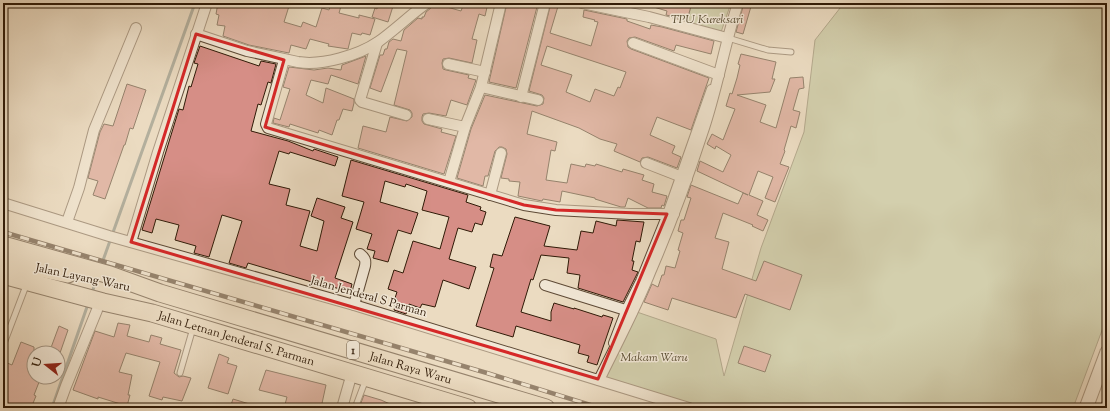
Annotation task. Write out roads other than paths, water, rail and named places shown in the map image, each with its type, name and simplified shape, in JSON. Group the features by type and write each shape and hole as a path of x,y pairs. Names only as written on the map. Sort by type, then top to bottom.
{"highway":[{"name":"Jalan Letnan Jenderal S. Parman","path":"4,260 28,281 98,289 160,293"},
{"name":"Jalan Layang Waru","path":"4,260 98,289 152,313"},
{"name":"Jalan Raya Waru","path":"160,293 546,408"},
{"name":"Jalan Letnan Jenderal S. Parman","path":"152,313 467,408"}],"street":[{"path":"126,240 207,3"},
{"path":"196,34 247,51 307,64 353,55 378,43 427,3"},
{"path":"449,182 465,127 481,87 501,3"},
{"path":"521,97 544,3"},
{"path":"582,3 612,6 727,38"},
{"path":"599,379 629,310 651,271 683,178 703,133 727,38 738,3"},
{"path":"66,222 79,188 94,130 136,28"},
{"path":"378,43 360,100 362,102 406,115"},
{"path":"633,43 718,74"},
{"path":"284,60 266,124 268,128 524,205 556,210 671,214"},
{"path":"448,64 484,72"},
{"path":"481,87 538,100"},
{"path":"428,119 465,127"},
{"path":"490,194 500,154"},
{"path":"646,163 683,178"},
{"name":"Jalan Jenderal S Parman","path":"3,203 109,236 354,305 599,379 689,408"},
{"path":"354,305 366,261 360,254"},
{"path":"545,285 629,310"},
{"path":"58,408 98,289"},
{"path":"1086,408 1107,352"},
{"path":"342,408 359,375"}],"lane":[{"path":"727,38 768,50 791,52"},
{"path":"3,346 28,281"},
{"path":"180,372 194,325"},
{"path":"355,408 359,375"},
{"path":"1103,408 1107,396"}],"waterway":[{"path":"101,266 195,3"},
{"path":"92,293 97,277"},
{"path":"52,408 88,304"}],"railway":[{"path":"3,232 487,373 600,408"}],"park label":[{"name":"TPU Kureksari","path":"707,19"},
{"name":"Makam Waru","path":"654,357"}]}
